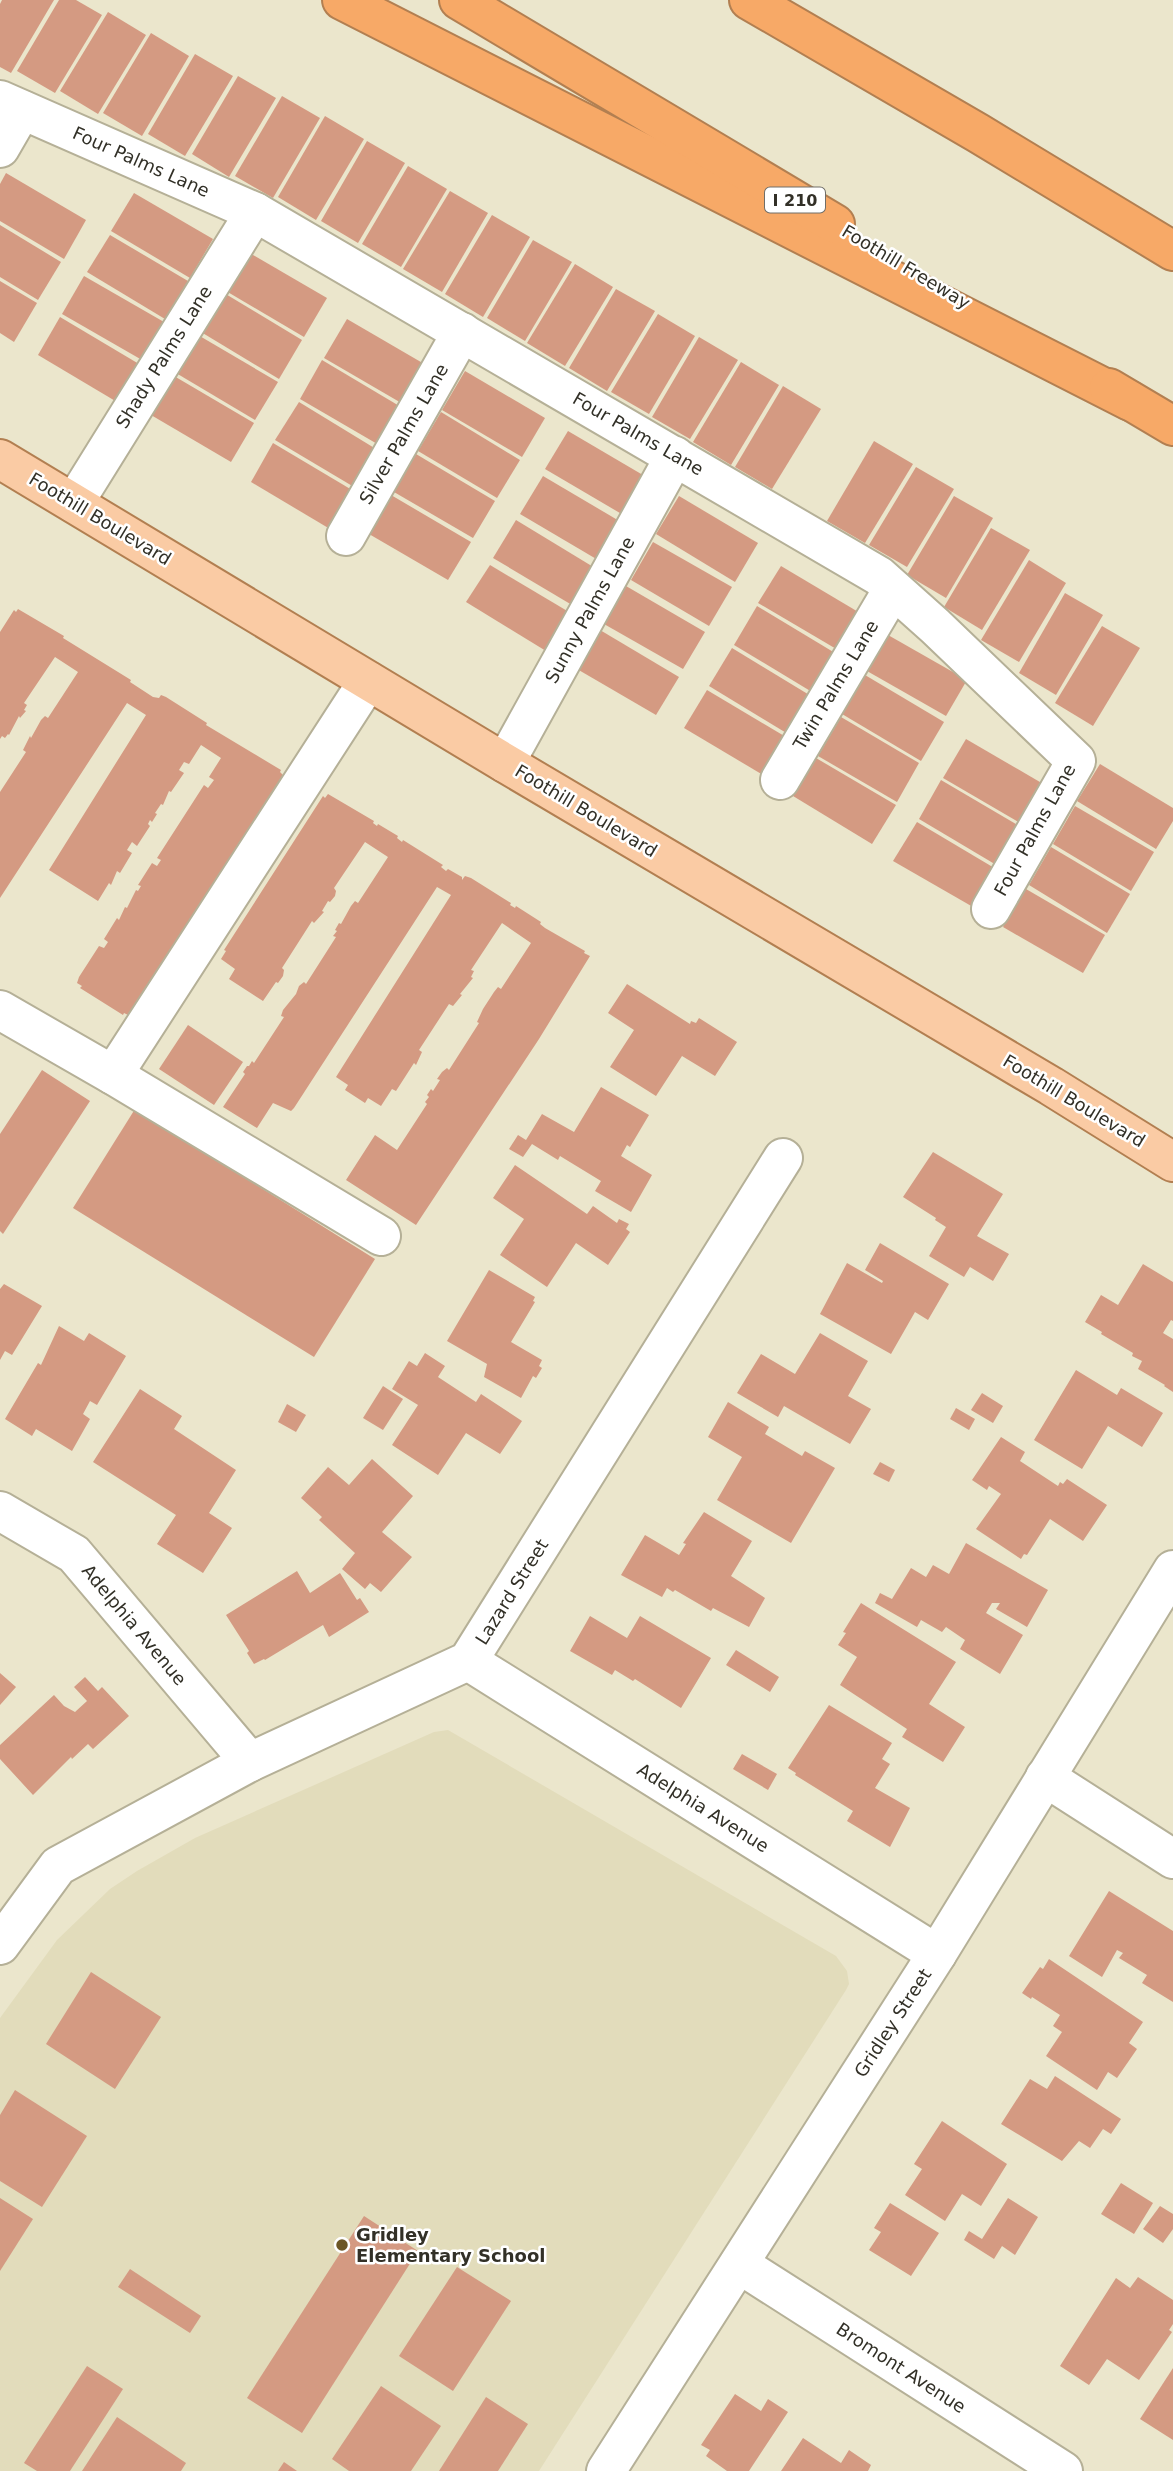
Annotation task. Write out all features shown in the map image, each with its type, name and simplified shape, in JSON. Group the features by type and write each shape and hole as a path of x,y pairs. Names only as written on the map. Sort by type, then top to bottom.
{"highway":[{"path":"342,0 1130,401"},
{"name":"Foothill Freeway","path":"459,0 1173,426"},
{"path":"749,0 978,133 1173,251"},
{"path":"800,0 978,133"}],"main road":[{"name":"Foothill Boulevard","path":"0,459 505,763 1051,1086 1173,1162"}],"street":[{"path":"0,148 11,105"},
{"name":"Four Palms Lane","path":"11,105 255,212 879,576 1076,761 991,909"},
{"name":"Shady Palms Lane","path":"74,503 255,212"},
{"name":"Silver Palms Lane","path":"346,536 462,332"},
{"name":"Sunny Palms Lane","path":"505,763 675,456"},
{"name":"Twin Palms Lane","path":"780,780 893,589"},
{"path":"113,1075 368,681"},
{"path":"0,1010 381,1236"},
{"name":"Lazard Street","path":"0,1945 58,1866 250,1762 468,1661 783,1158"},
{"name":"Adelphia Avenue","path":"0,1511 74,1554 250,1762"},
{"name":"Gridley Street","path":"606,2471 937,1954 1173,1570"},
{"name":"Adelphia Avenue","path":"468,1661 937,1954"},
{"path":"1045,1777 1173,1859"},
{"name":"Bromont Avenue","path":"739,2264 1063,2471"}],"shaded area":[{"name":"Gridley Elementary School","path":"448,1730 836,1956 847,1971 849,1984 846,1990 539,2471 0,2471 0,2018 57,1940 110,1889 137,1871 195,1838 434,1732"}],"building":[{"path":"2,0 54,0 11,73 0,67"},
{"path":"59,0 76,0 102,15 55,93 17,71"},
{"path":"108,12 146,35 98,114 60,91"},
{"path":"151,33 189,56 142,136 103,113"},
{"path":"195,54 233,76 185,156 148,134"},
{"path":"238,76 276,98 229,177 192,154"},
{"path":"282,96 320,118 273,198 235,176"},
{"path":"325,116 364,139 316,220 278,197"},
{"path":"367,141 405,163 358,243 321,221"},
{"path":"408,166 447,189 401,267 362,244"},
{"path":"6,173 86,220 64,259 0,221 0,184"},
{"path":"450,191 488,213 442,292 403,269"},
{"path":"134,193 213,239 190,278 111,231"},
{"path":"492,215 530,237 483,317 445,294"},
{"path":"0,225 61,262 38,300 0,277"},
{"path":"110,235 188,281 165,319 87,272"},
{"path":"533,240 572,262 525,341 487,318"},
{"path":"248,252 327,298 304,337 226,291"},
{"path":"575,264 613,287 565,366 527,343"},
{"path":"84,276 164,322 142,360 62,314"},
{"path":"0,281 37,303 14,342 0,333"},
{"path":"616,289 655,311 607,391 569,368"},
{"path":"224,293 302,340 279,379 201,332"},
{"path":"658,314 695,336 649,414 611,392"},
{"path":"60,317 139,364 117,402 38,355"},
{"path":"347,319 426,365 403,404 324,358"},
{"path":"198,335 278,382 255,420 176,373"},
{"path":"699,337 738,360 690,439 652,417"},
{"path":"322,360 401,407 379,445 300,399"},
{"path":"741,362 779,385 731,465 693,442"},
{"path":"465,371 545,418 522,457 442,410"},
{"path":"174,376 254,423 231,462 151,415"},
{"path":"783,386 821,409 772,489 735,467"},
{"path":"299,402 376,449 354,487 275,440"},
{"path":"441,412 520,460 497,498 418,451"},
{"path":"568,431 648,478 625,516 545,469"},
{"path":"874,441 913,464 865,543 827,521"},
{"path":"273,443 352,490 330,529 251,482"},
{"path":"416,454 495,501 473,538 394,492"},
{"path":"916,467 954,489 907,567 869,545"},
{"path":"543,476 621,522 598,560 520,514"},
{"path":"391,495 471,542 448,580 369,534"},
{"path":"679,496 758,543 735,582 656,534"},
{"path":"954,496 993,518 946,598 907,575"},
{"path":"516,520 595,568 572,605 493,558"},
{"path":"991,528 1030,550 982,630 944,607"},
{"path":"653,542 732,587 709,626 631,580"},
{"path":"1029,560 1066,583 1019,662 981,640"},
{"path":"490,565 569,612 546,651 466,602"},
{"path":"781,566 860,613 838,650 758,603"},
{"path":"626,586 705,632 683,669 604,624"},
{"path":"1065,593 1103,615 1056,695 1019,673"},
{"path":"757,606 835,653 812,692 734,645"},
{"path":"18,609 64,636 63,638 131,680 130,682 153,697 166,697 207,723 206,725 281,770 283,775 128,1015 123,1015 80,988 82,986 77,983 79,977 99,946 104,948 108,942 104,939 117,918 119,920 125,907 127,908 136,890 138,891 141,886 138,885 152,863 157,866 161,860 157,858 204,785 208,788 214,780 209,777 221,758 201,745 189,764 184,762 179,770 184,773 171,792 169,791 152,822 150,820 150,826 137,846 132,842 127,850 132,853 98,901 49,870 146,715 127,703 0,898 0,792 26,752 23,750 30,736 31,738 45,716 48,718 78,672 55,657 24,703 27,705 24,710 26,711 20,718 19,716 9,735 0,739 0,632 14,610 16,612"},
{"path":"1102,626 1140,648 1093,726 1055,703"},
{"path":"600,630 679,677 656,715 577,669"},
{"path":"888,635 967,680 946,716 867,671"},
{"path":"732,648 811,696 788,734 709,686"},
{"path":"865,675 944,722 921,761 842,714"},
{"path":"707,690 786,737 763,775 684,728"},
{"path":"841,717 919,763 897,802 818,756"},
{"path":"966,739 1045,785 1022,824 943,778"},
{"path":"816,758 896,805 872,844 793,796"},
{"path":"1100,764 1173,808 1173,821 1156,849 1077,801"},
{"path":"941,780 1021,827 998,866 919,819"},
{"path":"328,794 443,865 441,867 446,871 448,869 462,877 462,880 465,876 471,878 590,956 539,1039 416,1225 346,1180 375,1135 397,1150 427,1104 427,1095 440,1080 437,1079 447,1068 449,1070 479,1023 477,1022 483,1009 498,987 501,989 531,943 502,923 471,970 474,971 471,977 473,978 460,994 462,995 453,1006 449,1004 419,1050 422,1052 416,1065 414,1063 396,1091 392,1089 381,1106 368,1098 365,1103 345,1090 348,1085 336,1077 451,895 437,887 294,1108 291,1111 273,1103 257,1128 223,1107 245,1074 243,1072 247,1066 252,1061 254,1063 284,1017 281,1016 283,1010 299,986 304,982 306,984 336,937 333,936 339,923 341,924 355,901 358,903 388,857 365,842 334,888 335,896 328,901 322,911 324,912 314,923 312,921 282,968 283,976 263,1001 229,979 235,969 221,959 226,951 224,950 323,796 325,798"},
{"path":"1075,806 1154,852 1131,891 1053,844"},
{"path":"917,822 996,869 973,907 893,861"},
{"path":"1051,847 1130,894 1107,933 1029,885"},
{"path":"1026,889 1105,935 1083,973 1003,927"},
{"path":"627,984 690,1024 691,1021 696,1023 699,1018 737,1042 715,1076 682,1056 656,1096 610,1067 634,1030 608,1013"},
{"path":"188,1025 243,1062 214,1105 159,1069"},
{"path":"42,1070 90,1101 3,1234 0,1231 0,1134"},
{"path":"601,1087 649,1115 630,1147 627,1145 621,1156 652,1175 631,1212 595,1191 601,1181 560,1156 558,1160 532,1144 523,1157 509,1149 518,1135 526,1140 542,1114 574,1132"},
{"path":"135,1109 375,1259 314,1357 73,1208"},
{"path":"933,1152 1003,1194 977,1236 1009,1254 993,1281 970,1267 964,1277 929,1256 946,1227 903,1197"},
{"path":"515,1165 587,1214 593,1206 617,1223 619,1219 629,1224 626,1229 630,1232 608,1265 576,1243 547,1287 500,1255 524,1219 493,1198"},
{"path":"880,1243 949,1284 928,1320 915,1312 891,1354 820,1314 847,1263 882,1283 883,1281 865,1270"},
{"path":"1143,1264 1173,1282 1173,1321 1171,1320 1163,1333 1173,1339 1173,1392 1138,1369 1142,1361 1132,1356 1133,1353 1085,1322 1101,1295 1118,1305"},
{"path":"489,1270 535,1297 535,1302 511,1342 542,1360 539,1366 542,1368 536,1378 533,1376 521,1398 484,1377 487,1364 447,1341"},
{"path":"4,1284 42,1306 12,1355 5,1351 0,1360 0,1289"},
{"path":"59,1326 84,1341 89,1333 126,1356 97,1405 90,1401 83,1414 90,1419 72,1451 36,1429 32,1436 5,1419 38,1363 41,1365"},
{"path":"820,1333 868,1361 848,1396 871,1409 850,1444 784,1406 778,1417 737,1393 761,1354 795,1374"},
{"path":"425,1353 445,1366 438,1377 476,1402 481,1394 522,1421 500,1454 466,1433 438,1475 392,1445 418,1405 392,1389 409,1361 417,1366"},
{"path":"1076,1370 1117,1395 1121,1388 1163,1413 1142,1447 1108,1426 1082,1469 1034,1440"},
{"path":"383,1386 403,1399 383,1430 363,1418"},
{"path":"140,1389 182,1416 174,1429 236,1470 209,1513 232,1528 203,1573 157,1544 176,1515 93,1462"},
{"path":"982,1393 1003,1406 993,1423 971,1410"},
{"path":"728,1402 769,1427 765,1434 802,1456 805,1451 835,1468 791,1543 717,1500 742,1457 708,1437"},
{"path":"287,1404 306,1415 296,1432 278,1422"},
{"path":"956,1408 975,1419 969,1430 950,1419"},
{"path":"1001,1437 1025,1452 1020,1461 1058,1486 1067,1479 1107,1505 1083,1541 1050,1519 1027,1555 1024,1554 1021,1559 976,1529 1001,1494 989,1486 987,1490 972,1480"},
{"path":"372,1459 413,1496 382,1532 412,1557 381,1592 370,1583 365,1589 342,1569 355,1553 319,1520 322,1517 301,1498 328,1467 349,1485"},
{"path":"880,1462 895,1470 889,1482 873,1474"},
{"path":"704,1512 752,1541 731,1576 765,1598 749,1627 713,1608 711,1611 675,1590 673,1592 667,1588 662,1597 621,1575 645,1535 679,1555 686,1544 683,1543"},
{"path":"966,1543 1048,1590 1027,1627 996,1609 1000,1603 992,1603 986,1613 1023,1635 1000,1674 960,1649 965,1640 946,1627 942,1632 921,1620 917,1627 875,1603 880,1593 892,1599 911,1568 926,1577 933,1565 949,1574"},
{"path":"297,1571 310,1593 340,1573 357,1600 360,1598 369,1612 329,1637 323,1625 254,1664 247,1653 249,1651 226,1615"},
{"path":"861,1603 956,1662 929,1704 965,1727 943,1762 902,1737 907,1729 840,1685 857,1657 838,1645"},
{"path":"590,1616 627,1638 640,1616 711,1658 681,1708 635,1679 633,1681 615,1670 612,1675 570,1651"},
{"path":"736,1650 779,1677 770,1692 726,1665"},
{"path":"0,1673 16,1687 0,1705"},
{"path":"85,1677 98,1691 102,1687 129,1716 93,1749 88,1744 72,1759 71,1757 33,1795 0,1759 0,1745 54,1695 64,1706 75,1712 87,1701 74,1687"},
{"path":"829,1705 892,1743 882,1759 890,1764 875,1788 910,1808 890,1847 847,1821 853,1811 788,1768"},
{"path":"742,1754 777,1774 768,1790 733,1769"},
{"path":"1109,1891 1173,1931 1173,2002 1142,1983 1147,1975 1119,1958 1123,1953 1117,1950 1102,1977 1069,1956"},
{"path":"1049,1959 1143,2022 1129,2043 1137,2049 1117,2078 1108,2072 1097,2090 1046,2056 1062,2032 1053,2026 1060,2015 1022,1993"},
{"path":"91,1972 161,2017 115,2089 46,2044"},
{"path":"1055,2076 1121,2119 1111,2134 1103,2129 1090,2148 1079,2141 1062,2161 1001,2124 1030,2079 1047,2089"},
{"path":"15,2090 87,2136 42,2207 0,2181 0,2115"},
{"path":"942,2121 1007,2164 981,2206 962,2194 945,2221 905,2195 922,2169 914,2164"},
{"path":"1121,2183 1153,2203 1134,2234 1101,2214"},
{"path":"0,2198 33,2219 0,2271"},
{"path":"1008,2198 1038,2217 1015,2255 1002,2246 994,2259 964,2240 969,2231 982,2239"},
{"path":"890,2203 939,2233 911,2276 869,2250 881,2232 874,2228"},
{"path":"1160,2206 1173,2214 1173,2229 1163,2243 1143,2229"},
{"path":"364,2216 418,2251 302,2433 247,2398"},
{"path":"457,2267 511,2301 453,2391 399,2356"},
{"path":"130,2269 201,2316 190,2333 118,2287"},
{"path":"1138,2277 1173,2300 1173,2324 1169,2330 1172,2332 1139,2380 1107,2359 1089,2385 1060,2366 1116,2278 1130,2288"},
{"path":"87,2366 123,2389 70,2471 37,2471 24,2463"},
{"path":"1173,2368 1173,2440 1140,2419"},
{"path":"381,2386 441,2426 411,2471 349,2471 332,2459"},
{"path":"735,2394 761,2411 768,2399 788,2412 749,2471 727,2471 706,2456 710,2450 701,2445"},
{"path":"486,2397 528,2424 498,2471 439,2471"},
{"path":"117,2417 186,2463 181,2471 82,2471"},
{"path":"803,2438 841,2463 849,2450 871,2465 868,2471 781,2471"},
{"path":"284,2462 297,2471 278,2471"}],"place":[{"name":"Gridley Elementary School","path":"342,2245"}]}
